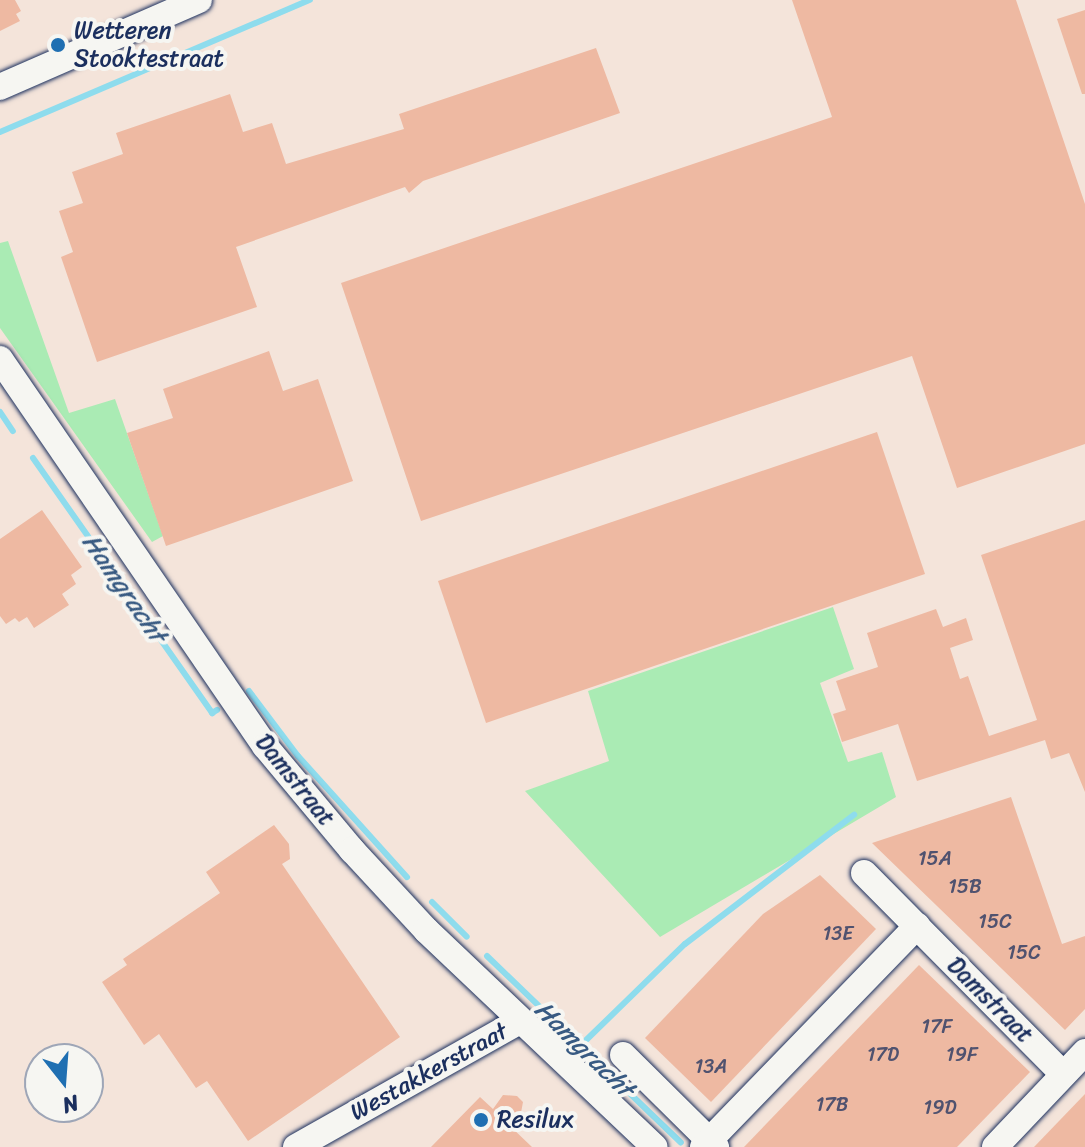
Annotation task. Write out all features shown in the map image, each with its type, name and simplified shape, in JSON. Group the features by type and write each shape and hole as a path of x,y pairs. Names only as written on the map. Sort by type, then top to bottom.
{"street":[{"path":"0,87 199,0"},
{"name":"Damstraat","path":"0,359 265,746 373,873 520,1021 655,1147"},
{"name":"Damstraat","path":"864,873 1063,1074"},
{"path":"623,1055 710,1145 917,926"},
{"name":"Westakkerstraat","path":"296,1147 520,1021"},
{"path":"995,1147 1085,1052"}],"green space":[{"path":"8,241 69,413 115,399 163,536 152,542 0,328 0,243"},
{"path":"833,607 854,669 820,683 848,762 882,752 896,797 660,937 525,791 609,761 588,691"}],"building":[{"path":"0,0 15,0 21,11 16,14 20,21 0,31"},
{"path":"792,0 1016,0 1085,204 1085,444 957,488 912,356 421,521 341,283 832,117"},
{"path":"1085,10 1085,94 1082,94 1057,19"},
{"path":"596,48 620,113 423,181 409,193 405,187 236,247 257,307 97,362 61,257 73,252 59,211 83,203 72,172 123,154 116,133 230,94 243,132 272,123 286,164 404,129 399,114"},
{"path":"269,351 283,391 318,379 353,481 166,546 127,433 173,418 163,389"},
{"path":"877,432 925,574 486,723 438,581"},
{"path":"42,510 82,567 71,575 76,584 62,594 69,605 34,628 27,617 19,622 15,618 6,624 0,616 0,539"},
{"path":"1085,520 1085,792 1069,753 1051,759 1045,740 917,781 898,724 842,742 833,714 846,710 836,681 878,667 867,633 936,609 943,627 966,618 973,640 950,648 960,679 968,676 989,736 1037,720 981,555"},
{"path":"1011,797 1062,944 1085,936 1085,1009 1065,1030 872,843"},
{"path":"274,825 289,844 290,859 282,864 400,1037 248,1141 207,1081 196,1088 159,1034 144,1045 102,982 127,965 123,959 220,893 206,872"},
{"path":"820,875 876,929 711,1102 645,1038 763,914"},
{"path":"919,965 1030,1072 957,1147 744,1147"},
{"path":"1085,1094 1085,1147 1034,1147"},
{"name":"Resilux","path":"503,1095 517,1096 523,1102 520,1118 510,1126 532,1147 431,1147 480,1097 493,1109"}],"waterway":[{"path":"0,132 310,0"},
{"name":"Hamgracht","path":"0,412 13,431"},
{"name":"Hamgracht","path":"33,458 212,713 217,710"},
{"name":"Hamgracht","path":"249,691 298,756 407,877"},
{"path":"580,1046 685,944 854,815"},
{"name":"Hamgracht","path":"432,902 467,937"},
{"name":"Hamgracht","path":"487,956 681,1143"}],"place":[{"name":"Wetteren Stooktestraat","path":"58,45"},
{"name":"Resilux","path":"481,1120"}]}
